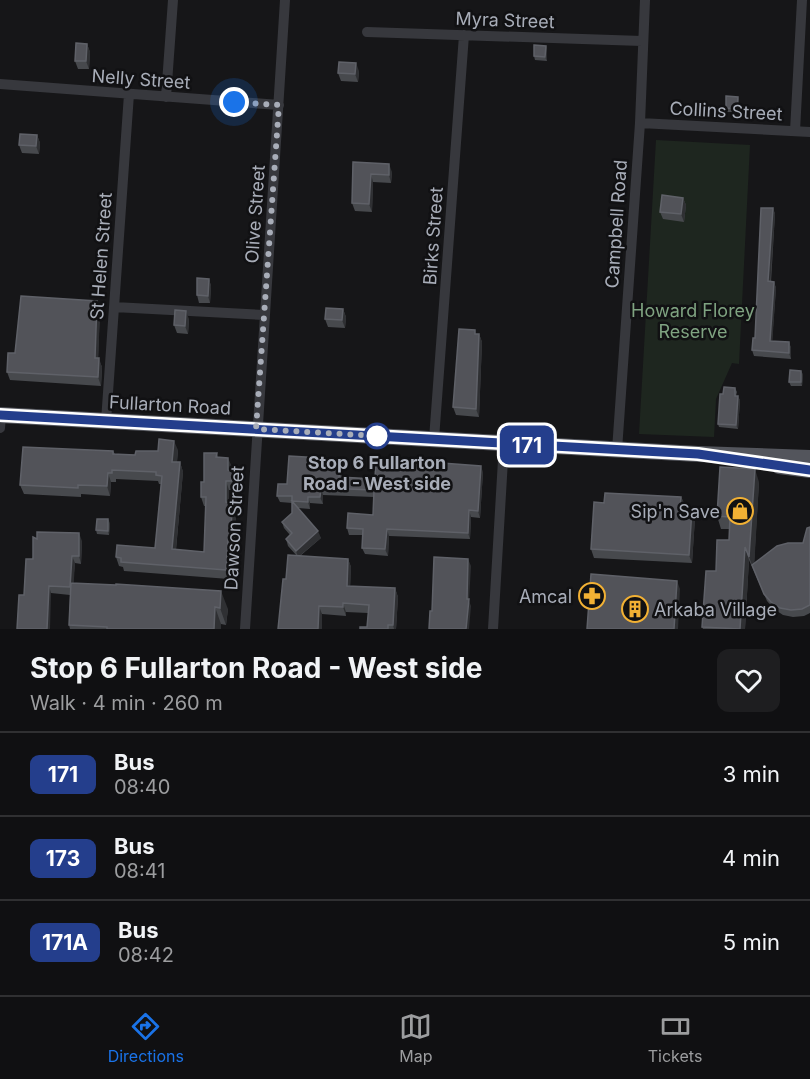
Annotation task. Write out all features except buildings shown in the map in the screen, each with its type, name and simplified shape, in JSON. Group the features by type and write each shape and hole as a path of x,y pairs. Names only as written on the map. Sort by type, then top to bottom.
{"main road":[{"name":"Fullarton Road","path":"0,415 617,450 810,458"},
{"name":"Fullarton Road","path":"698,454 810,470"}],"street":[{"path":"166,97 173,0"},
{"name":"Olive Street","path":"256,429 285,0"},
{"name":"Campbell Road","path":"617,450 640,123 645,0"},
{"path":"795,131 802,0"},
{"name":"Myra Street","path":"367,32 642,41"},
{"name":"Birks Street","path":"434,439 464,35"},
{"name":"Nelly Street","path":"0,84 279,105"},
{"name":"St Helen Street","path":"106,421 129,94"},
{"name":"Collins Street","path":"640,123 810,132"},
{"path":"114,306 264,315"},
{"path":"0,415 0,428"},
{"name":"Dawson Street","path":"245,629 256,429"},
{"path":"493,629 504,443"}],"green space":[{"name":"Howard Florey Reserve","path":"656,140 750,145 739,364 732,363 716,399 714,437 639,434"}],"bus line":[{"name":"171","path":"0,415 698,454 810,470"}],"place":[{"name":"Stop 6 Fullarton Road - West side","path":"377,436"},
{"name":"Sip'n Save","path":"740,511"},
{"name":"Amcal","path":"592,596"},
{"name":"Arkaba Village","path":"635,609"}],"route":[{"path":"234,102 279,105 256,429 377,436"}]}
